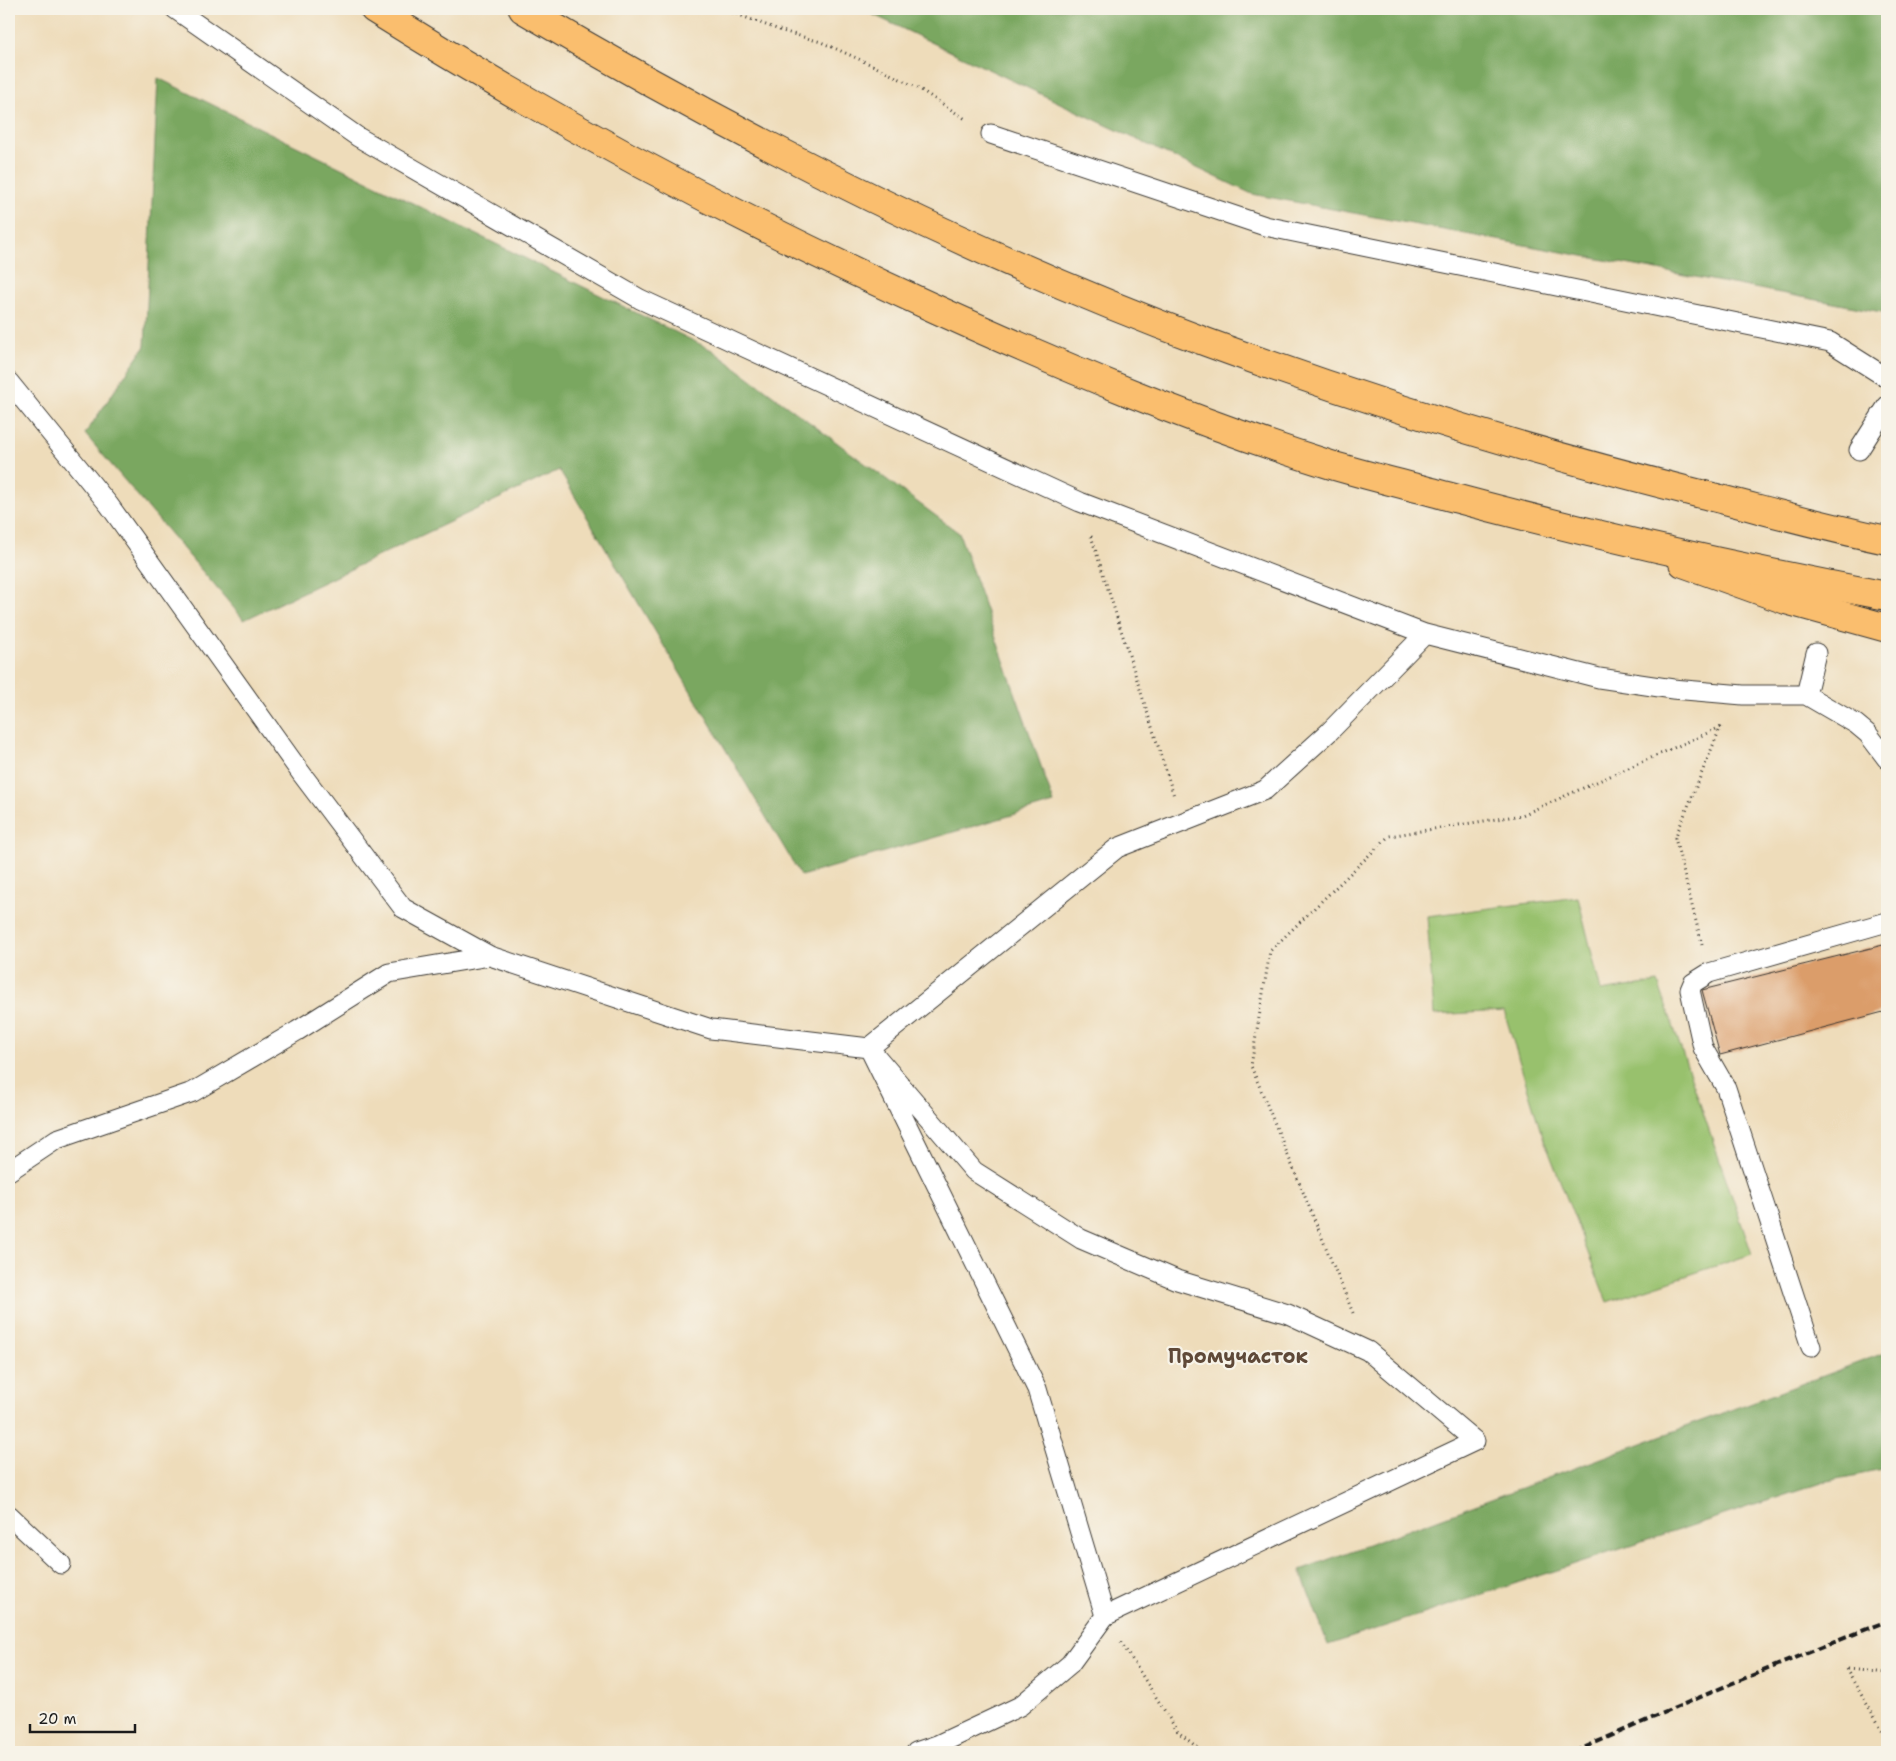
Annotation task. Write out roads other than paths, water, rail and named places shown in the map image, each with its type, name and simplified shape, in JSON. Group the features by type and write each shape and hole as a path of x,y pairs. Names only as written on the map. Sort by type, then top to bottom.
{"main road":[{"path":"374,9 627,157 852,271 1023,349 1177,413 1329,464 1620,541 1887,596"},
{"path":"523,9 651,83 882,202 1058,282 1206,342 1352,393 1518,445 1642,479 1887,540"},
{"path":"1620,541 1786,600 1887,628"}],"lane":[{"path":"175,9 358,137 640,299 1080,502 1425,634 1599,678 1673,689 1743,695 1806,695 1856,724 1868,734 1887,759"},
{"path":"991,134 1265,226 1830,342 1887,378"},
{"path":"9,382 109,505 301,773 403,908 490,956 711,1029 869,1048 974,1171 1081,1239 1177,1280 1288,1314 1368,1351 1475,1441 1105,1616 1070,1664 1020,1706 937,1745 916,1752"},
{"path":"1859,450 1887,406"},
{"path":"869,1048 1117,848 1265,790 1329,732 1425,634"},
{"path":"1806,695 1816,653"},
{"path":"1811,1347 1726,1088 1704,1048 1690,990 1693,984 1709,973 1887,922"},
{"path":"9,1172 57,1139 193,1092 297,1031 389,973 490,956"},
{"path":"869,1048 1037,1389 1105,1616"},
{"path":"9,1515 61,1564"}],"railway":[{"path":"1574,1752 1728,1685 1887,1621"}],"district":[{"name":"Промучасток","path":"1238,1356"}]}
